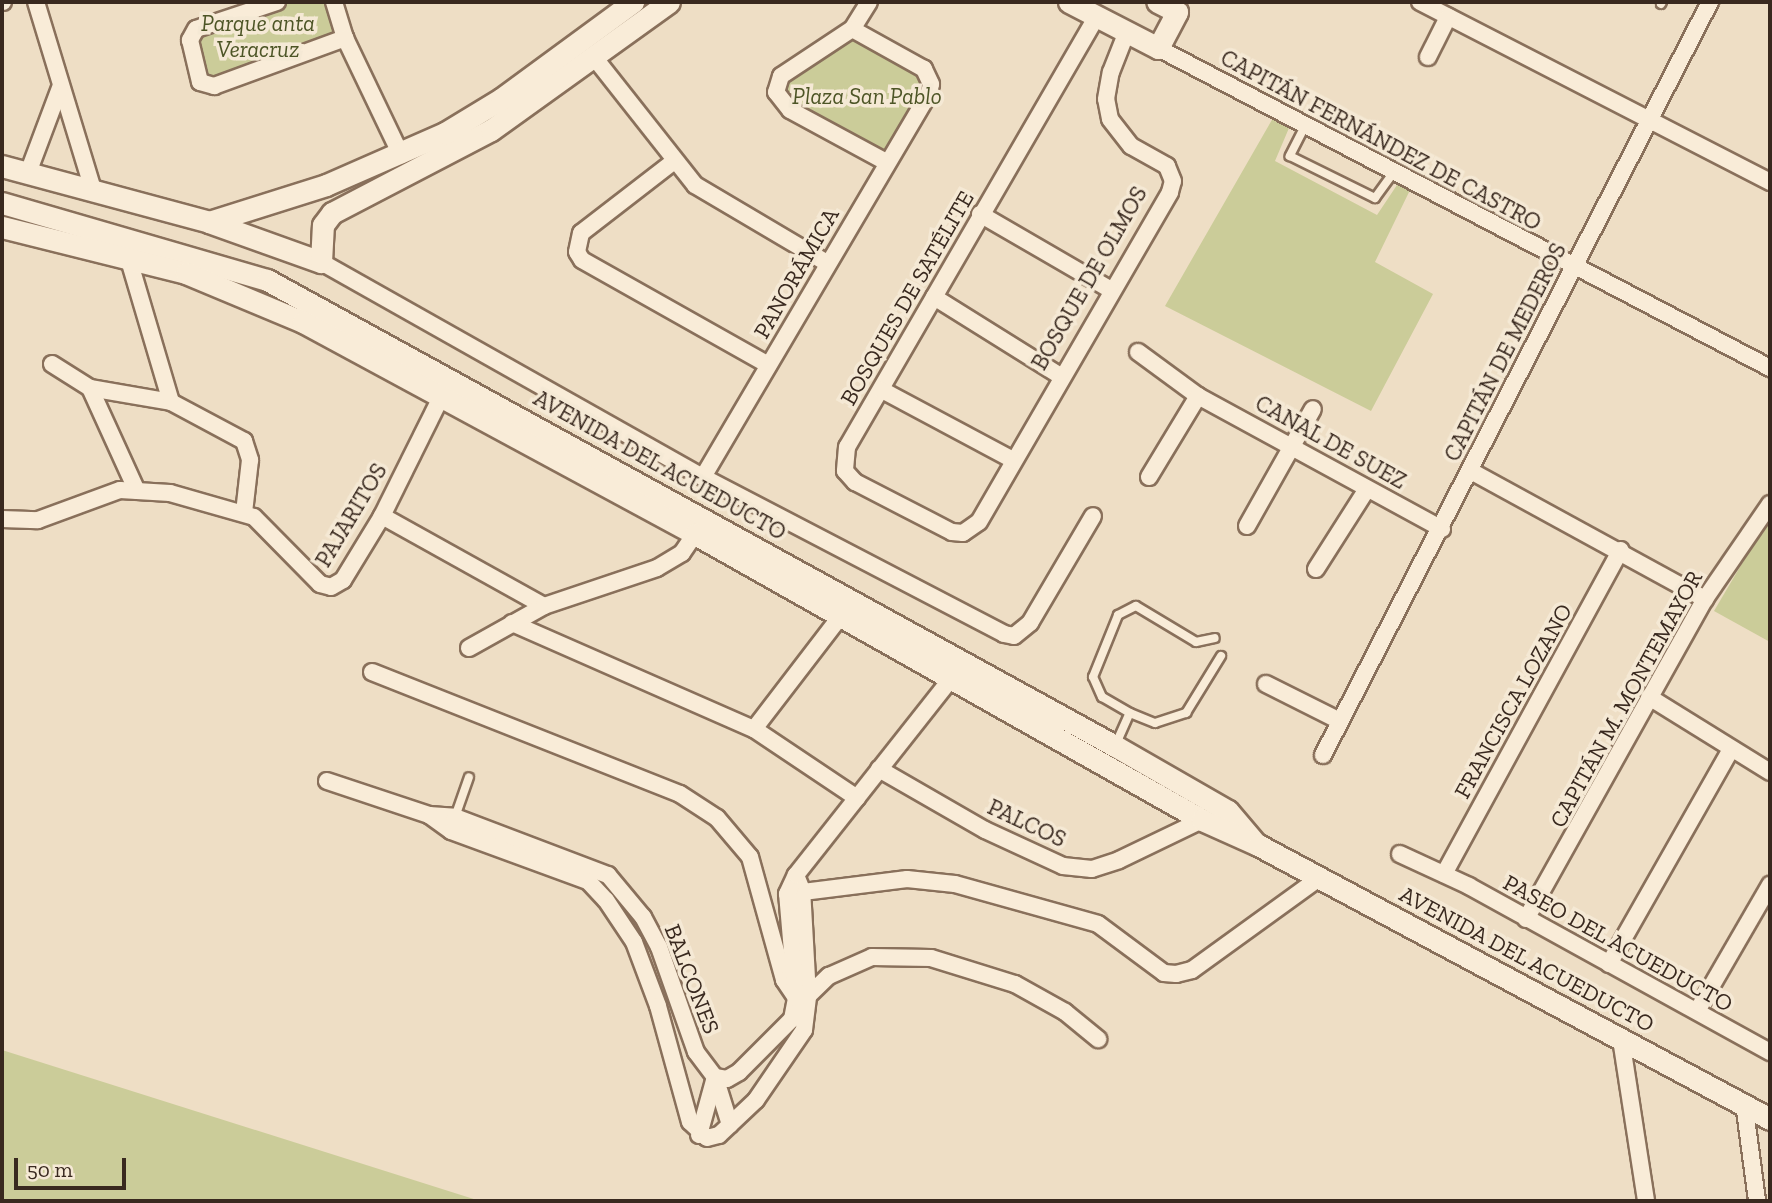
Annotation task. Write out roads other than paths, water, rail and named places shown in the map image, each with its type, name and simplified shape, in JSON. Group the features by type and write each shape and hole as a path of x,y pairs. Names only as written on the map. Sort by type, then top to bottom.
{"street":[{"path":"36,2 93,190"},
{"path":"277,2 196,29 190,40 200,82 214,86 345,38"},
{"path":"334,2 345,38 401,155"},
{"path":"209,222 326,185 401,155 501,99 633,2"},
{"path":"321,262 323,225 339,208 459,150 669,2"},
{"path":"869,2 852,29 775,83 780,102 790,110 886,162"},
{"path":"1069,2 1126,34 1158,48 1180,7 1157,2"},
{"path":"1420,2 1770,182"},
{"name":"CAPITÁN DE MEDEROS","path":"1323,755 1442,529 1648,119 1710,2"},
{"name":"BOSQUES DE SATÉLITE","path":"979,522 962,533 952,532 855,482 845,471 847,447 1097,16"},
{"path":"1429,57 1448,17"},
{"name":"PANORÁMICA","path":"703,477 929,93 931,84 924,69 852,29"},
{"name":"BOSQUE DE OLMOS","path":"979,522 1173,181 1167,166 1131,146 1110,119 1106,99 1111,72 1126,34"},
{"name":"CAPITÁN FERNÁNDEZ DE CASTRO","path":"1158,48 1770,368"},
{"path":"594,57 673,162 695,185 827,263"},
{"path":"28,173 60,88"},
{"path":"673,162 581,233 577,252 582,260 768,365"},
{"name":"AVENIDA DEL ACUEDUCTO","path":"2,166 209,222 321,262 703,477 1014,636 1030,623 1093,516"},
{"name":"AVENIDA DEL ACUEDUCTO","path":"3,206 267,280 1115,746 1228,811 1258,845"},
{"path":"980,214 1111,290"},
{"name":"AVENIDA DEL ACUEDUCTO","path":"2,227 186,273 264,302 695,534 949,681 1202,820 1258,845 1770,1119"},
{"path":"129,260 171,402"},
{"path":"934,297 1062,377"},
{"name":"CANAL DE SUEZ","path":"1138,352 1198,396 1442,529"},
{"path":"4,516 38,520 99,496 137,491 170,493 244,513 250,460 244,441 171,402 90,388 52,364"},
{"path":"90,388 137,491"},
{"path":"882,390 1013,460"},
{"path":"1149,477 1198,396"},
{"name":"PAJARITOS","path":"244,513 267,529 320,584 331,587 343,580 382,516 441,397"},
{"path":"1247,526 1290,444 1313,409"},
{"path":"1471,471 1621,550 1705,599"},
{"path":"1315,569 1367,488"},
{"name":"CAPITÁN M. MONTEMAYOR","path":"1526,919 1604,787 1649,697 1705,599 1769,508"},
{"path":"382,516 544,606"},
{"path":"468,648 544,606 657,568 682,552 695,534"},
{"name":"FRANCISCA LOZANO","path":"1444,874 1621,550"},
{"path":"754,729 839,617"},
{"path":"512,623 754,729 857,798"},
{"path":"372,672 669,789 717,818 750,857 784,980 802,997"},
{"path":"949,681 796,875 794,892 802,997 804,1030 795,1047 756,1100 719,1135 703,1136 715,1077 727,1079 754,1062 792,1019 802,997 829,976 872,957 932,958 1015,984 1065,1012 1098,1039"},
{"path":"1266,684 1340,721"},
{"path":"1649,697 1770,772"},
{"path":"1609,964 1731,750"},
{"name":"PALCOS","path":"879,769 997,836 1063,866 1092,869 1119,860 1202,820"},
{"name":"BALCONES","path":"327,781 429,815 455,817 608,875 654,937 696,1052 715,1077 730,1125"},
{"name":"BALCONES","path":"429,815 451,831 588,881 606,900 634,942 658,1006 690,1122 703,1136"},
{"name":"PASEO DEL ACUEDUCTO","path":"1399,854 1444,874 1770,1052"},
{"path":"794,892 907,879 955,884 1098,924 1164,974 1175,974 1192,970 1319,878"},
{"path":"1697,1011 1770,885"},
{"path":"1621,1039 1646,1201"},
{"path":"1744,1103 1757,1201"}],"lane":[{"path":"1305,126 1290,156 1376,198 1394,172"},
{"path":"1215,638 1196,642 1145,610 1125,609 1110,631 1093,677 1102,697 1129,713 1155,723 1186,713 1221,656"},
{"path":"1115,746 1129,713"},
{"path":"455,817 469,777"}],"park label":[{"name":"Parque anta Veracruz","path":"258,36"},
{"name":"Plaza San Pablo","path":"867,96"}]}
